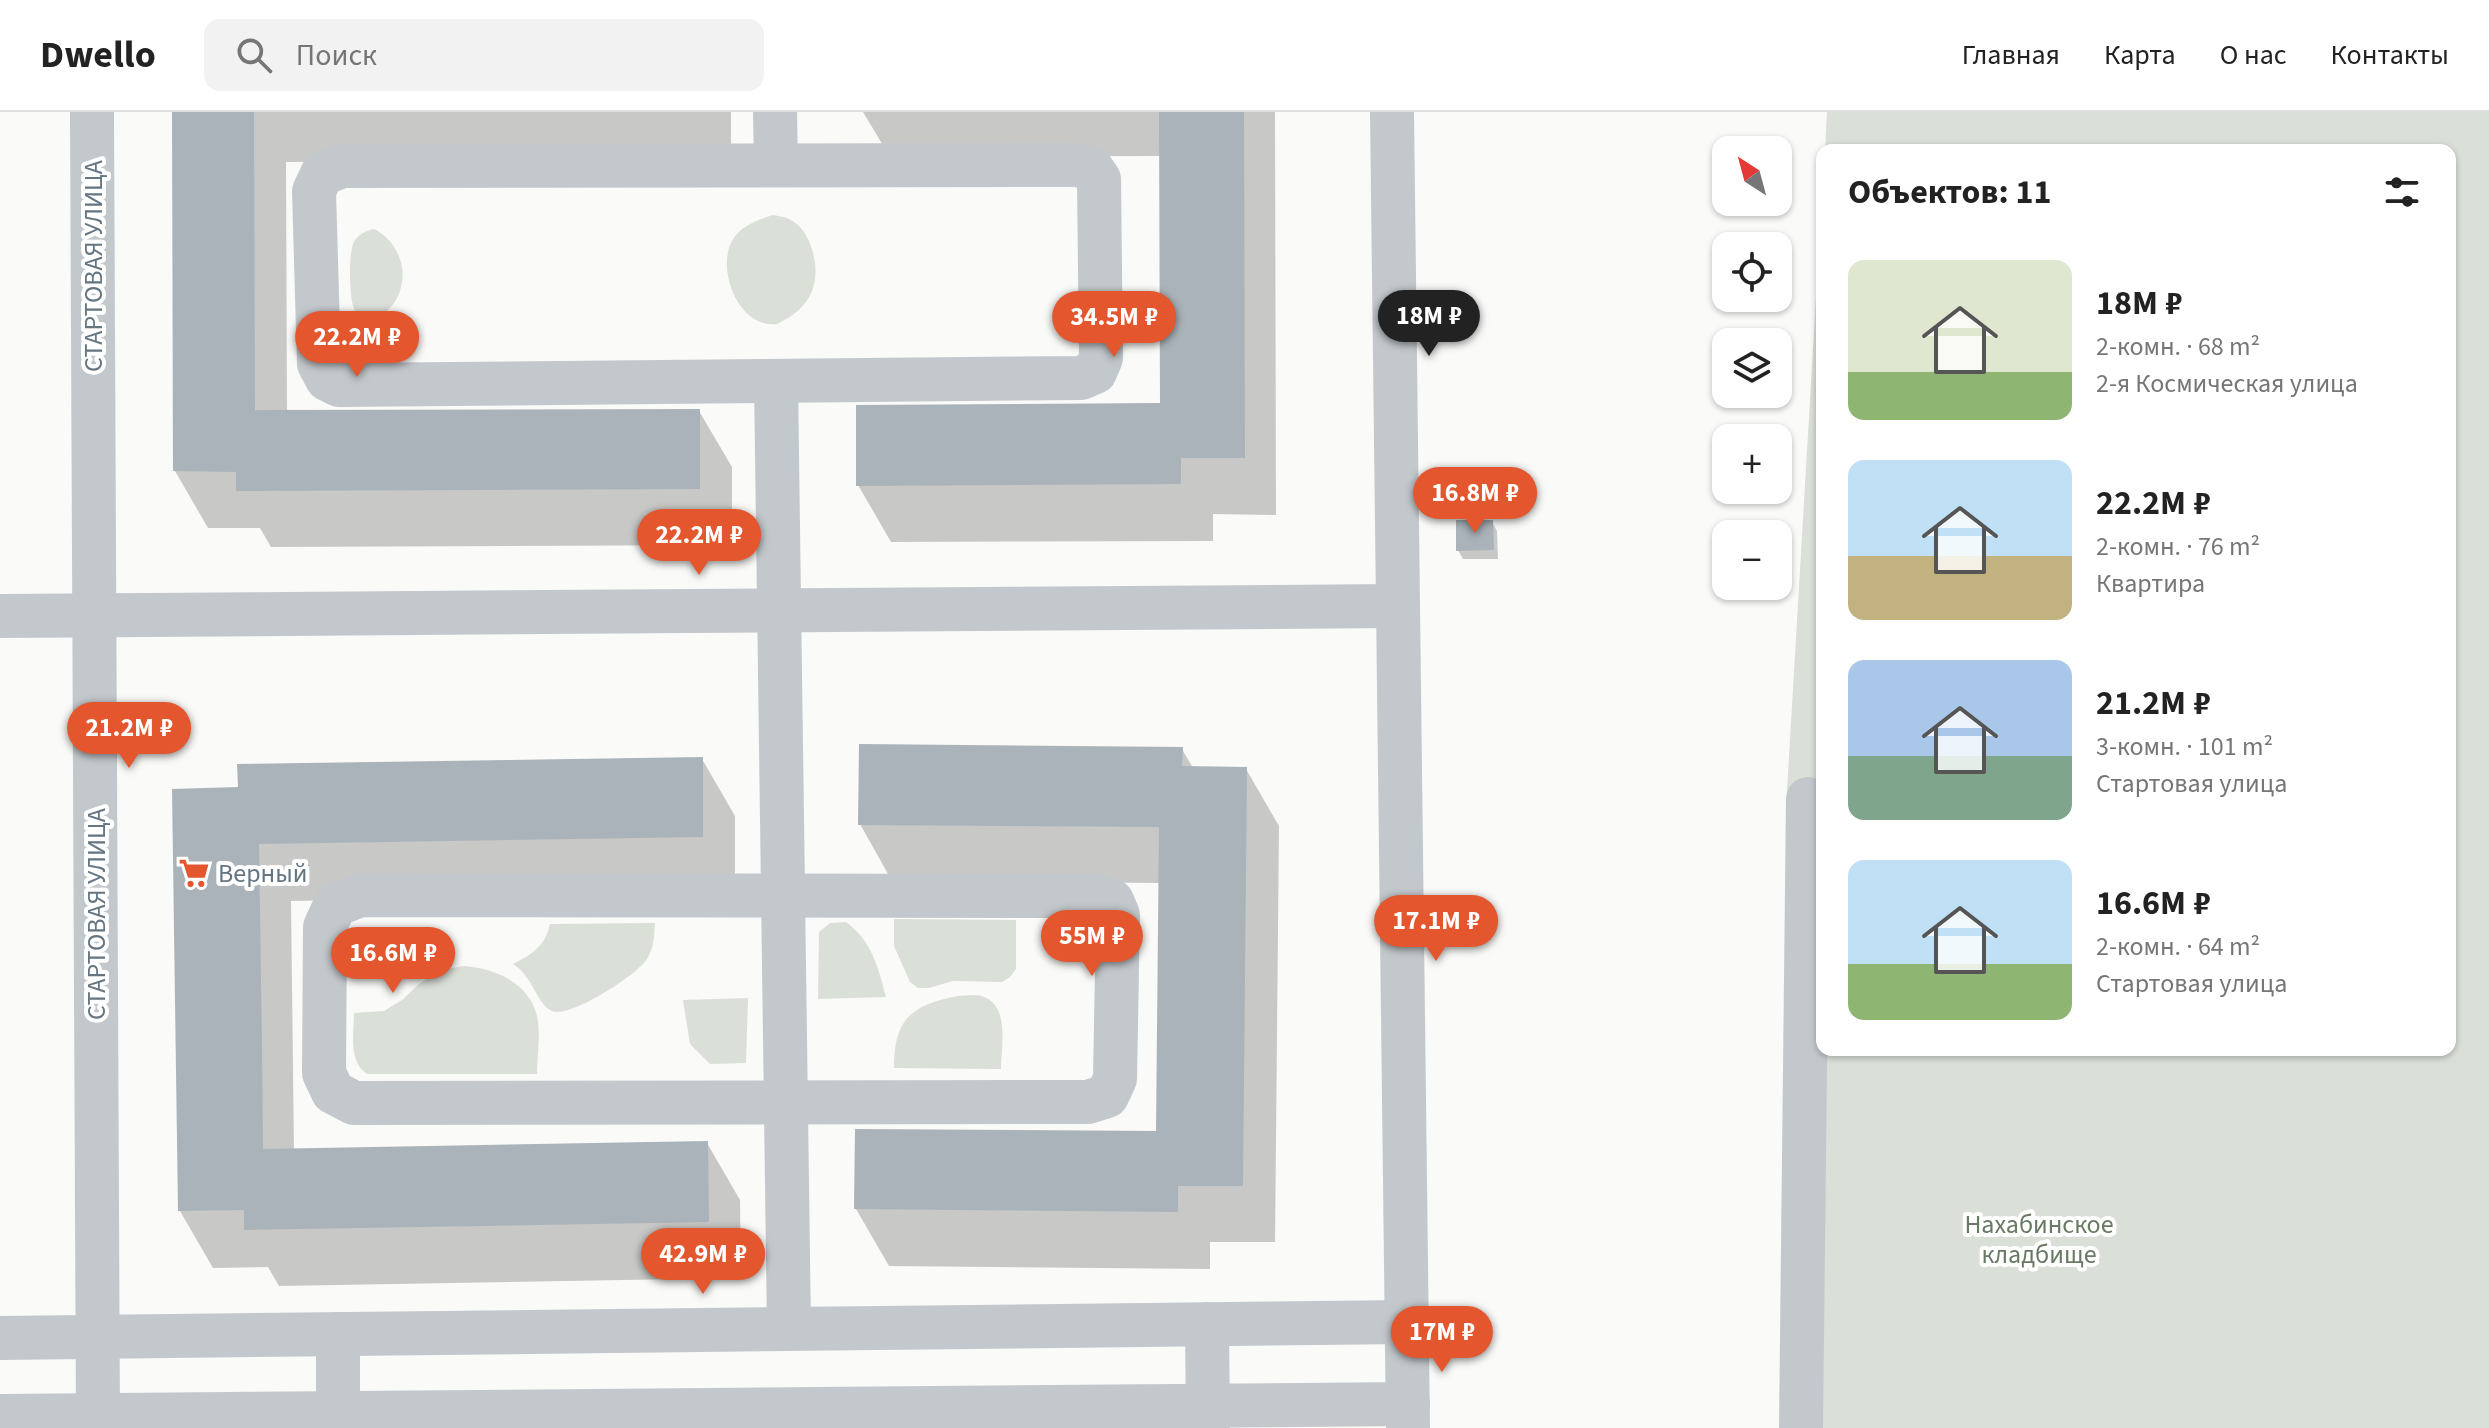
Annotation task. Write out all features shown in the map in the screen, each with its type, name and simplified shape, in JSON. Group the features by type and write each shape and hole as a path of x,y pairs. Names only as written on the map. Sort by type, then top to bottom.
{"street":[{"name":"СТАРТОВАЯ УЛИЦА","path":"92,112 98,1422"},
{"path":"775,112 776,165"},
{"path":"0,1416 98,1422 183,1422 1408,1416 1392,112"},
{"path":"1078,165 1092,169 1099,179 1101,358 1095,372 1081,378 776,381 339,385 327,379 319,364 314,191 322,174 342,166 1078,165"},
{"path":"776,381 789,1329"},
{"path":"0,616 1398,606"},
{"path":"1801,1428 1808,799"},
{"path":"361,895 1100,896 1112,901 1118,915 1115,1079 1107,1096 1088,1102 785,1103 354,1103 333,1092 324,1073 325,927 335,905 361,895"},
{"path":"0,1338 1407,1322"},
{"path":"1207,1324 1208,1417"},
{"path":"338,1334 338,1421"}],"green space":[{"name":"Нахабинское кладбище","path":"1827,112 2489,112 2489,1428 1781,1428 1787,791 1816,298 1816,1056 2456,1056 2456,144 1825,144"},
{"path":"773,215 798,225 809,242 815,262 815,282 805,303 792,316 777,324 764,323 742,308 734,295 727,267 728,253 735,236 750,224"},
{"path":"374,229 387,238 396,250 402,276 394,303 371,321 355,311 351,297 350,266 356,239"},
{"path":"894,919 1016,920 1016,969 1002,982 953,981 918,988 910,982 894,946"},
{"path":"846,922 868,946 886,997 818,999 819,932 830,923"},
{"path":"655,923 651,951 641,966 602,994 561,1012 552,1011 542,1003 520,969 513,964 537,948 550,924"},
{"path":"463,966 487,970 509,979 533,1004 539,1037 537,1074 367,1074 361,1069 353,1046 354,1013 384,1011 420,983 443,970"},
{"path":"958,996 984,997 998,1009 1002,1028 1001,1069 894,1068 897,1037 908,1017 928,1004"},
{"path":"748,998 746,1063 710,1064 690,1044 683,1000"}],"building":[{"path":"172,112 254,112 255,410 700,409 700,489 236,491 236,472 173,471"},
{"path":"1159,112 1244,112 1245,458 1181,458 1181,484 856,486 856,405 1160,403"},
{"path":"1456,520 1493,520 1494,550 1456,551"},
{"path":"859,744 1183,747 1182,766 1247,767 1243,1186 1178,1186 1178,1212 854,1209 855,1129 1156,1131 1159,827 858,825"},
{"path":"703,757 703,837 259,844 263,1149 708,1141 709,1222 244,1230 244,1210 178,1211 172,789 238,787 237,764"}],"place":[{"name":"Верный","path":"194,873"}]}
